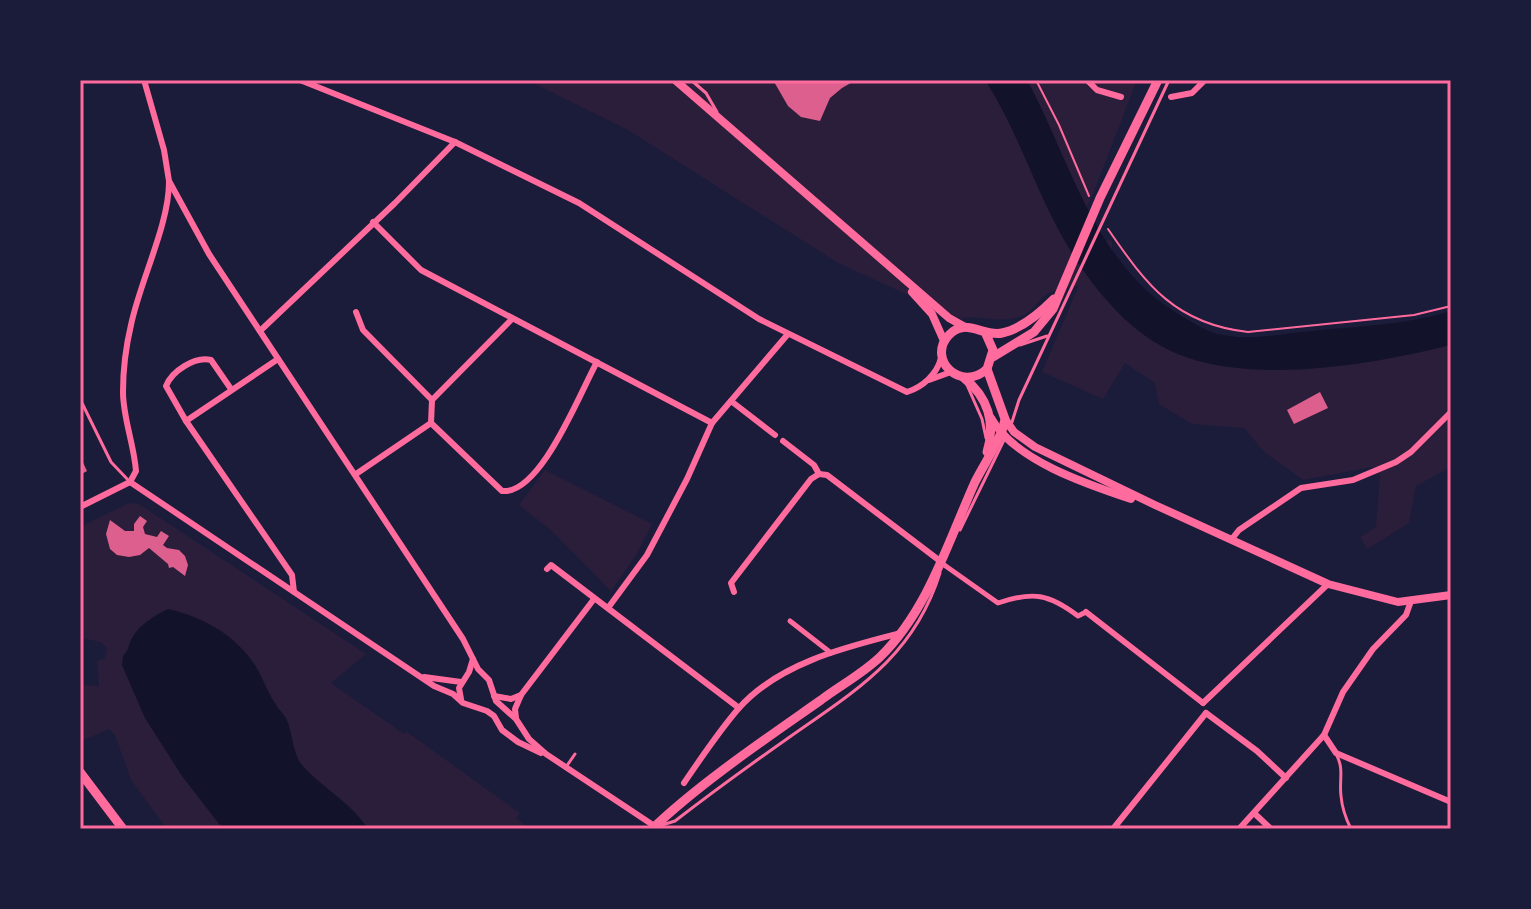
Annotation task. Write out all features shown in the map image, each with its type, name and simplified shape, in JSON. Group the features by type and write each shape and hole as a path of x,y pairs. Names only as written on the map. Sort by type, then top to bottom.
{"main road":[{"path":"655,828 731,766 857,676 901,633 925,596 941,563 980,473 993,430 991,418 978,392 964,378 951,372 942,354 944,341 953,331 965,327 1002,333 1015,329 1030,320 1069,284 1101,201 1158,80"},
{"path":"964,378 977,376 987,369 993,357 1034,332 1046,321 1059,294"},
{"path":"985,332 993,357"},
{"path":"980,473 1005,430 987,369"},
{"path":"80,772 123,829"}],"street":[{"path":"80,507 130,482 136,471 123,394 125,360 131,322 169,193 164,150 144,80"},
{"path":"300,80 455,142 579,203 759,319 907,392 951,372"},
{"path":"675,80 949,318 965,327"},
{"path":"1087,80 1097,90 1121,97"},
{"path":"1171,97 1192,93 1205,80"},
{"path":"260,331 455,142"},
{"path":"169,181 209,254 489,680 499,706 546,754"},
{"path":"373,222 421,270 712,423"},
{"path":"866,247 932,314 944,341"},
{"path":"356,312 363,330 432,400"},
{"path":"512,319 432,400 431,423 502,491 514,490 529,480 549,454 597,362"},
{"path":"608,608 647,555 712,423 788,334"},
{"path":"925,382 939,366 942,354"},
{"path":"231,389 211,360 203,358 193,361 169,378 166,386 186,421 292,575 294,592"},
{"path":"186,421 278,359"},
{"path":"731,401 775,435"},
{"path":"1231,540 1239,530 1301,488 1353,480 1396,462 1411,452 1451,412"},
{"path":"991,418 1057,469 1107,491 1155,505"},
{"path":"356,474 431,423"},
{"path":"1005,430 1116,487 1328,584 1398,602 1451,595"},
{"path":"783,441 814,465 819,474"},
{"path":"1057,469 1061,465 1116,487"},
{"path":"734,592 731,583 811,479 819,474 827,475 998,603 1019,596 1039,595 1058,601 1078,616 1086,612 1203,703 1206,713 1257,751 1286,778"},
{"path":"130,482 421,677 463,703 487,711 502,730 546,754 655,828"},
{"path":"547,569 551,565 739,708"},
{"path":"1203,703 1328,584"},
{"path":"510,735 517,733 515,709 521,695 594,599"},
{"path":"1239,829 1324,735 1343,692 1373,649 1406,615 1411,601"},
{"path":"790,621 832,653"},
{"path":"684,783 739,708 772,681 832,653 901,633"},
{"path":"463,703 459,694 473,659"},
{"path":"421,677 464,680 473,674 485,677"},
{"path":"494,696 511,699 521,695"},
{"path":"1113,829 1206,713"},
{"path":"1324,735 1336,753 1451,802"},
{"path":"1254,813 1271,829"}],"lane":[{"path":"691,80 706,93 725,125"},
{"path":"1101,201 1169,80"},
{"path":"655,828 675,821 864,685 899,650 923,619 932,601 941,563 1050,334 1069,284"},
{"path":"1005,348 1033,342 1050,334"},
{"path":"964,378 986,439 980,473"},
{"path":"80,399 111,462 130,482"},
{"path":"1336,753 1341,764 1345,817 1351,829"},
{"path":"566,767 575,754"}],"path":[{"path":"1036,80 1101,201"},
{"path":"1108,229 1135,269 1159,294 1194,318 1225,329 1248,332 1414,315 1451,306"}],"shaded area":[{"path":"527,80 1137,80 1095,189 1069,246 1112,240 1113,275 1091,282 1162,341 1451,339 1451,467 1416,486 1409,523 1367,549 1360,537 1376,527 1380,476 1373,467 1303,480 1264,452 1244,428 1192,424 1159,404 1155,383 1125,363 1103,399 1042,372 1079,285 1046,295 1022,316 1002,320 961,319 838,263 628,130"},
{"path":"985,80 1027,80 1090,214 1109,246 1131,274 1158,300 1195,324 1224,335 1261,337 1400,322 1451,311 1451,345 1383,360 1268,370 1196,360 1165,348 1120,314 1083,270 1053,219 1007,118"},
{"path":"545,470 652,524 636,555 611,591 552,531 519,505"},
{"path":"129,503 139,504 366,654 331,683 404,734 407,732 520,813 516,818 530,829 167,829 131,780 115,735 109,729 80,742 80,685 99,686 97,661 105,658 107,649 101,642 80,638 80,527"},
{"path":"168,609 207,623 241,648 258,670 286,718 296,755 302,765 353,811 368,829 223,829 182,776 145,718 122,665 123,656 135,633"}],"building":[{"path":"773,80 856,80 830,98 820,121 801,117 788,106"},
{"path":"1320,392 1328,408 1294,424 1287,410"},
{"path":"80,456 87,471 80,475"},
{"path":"140,516 147,521 143,527 145,534 157,537 161,531 169,536 163,545 179,550 185,556 188,565 185,576 173,567 169,568 149,548 140,555 129,557 117,555 110,549 106,534 110,520 125,531 134,531 134,524"}]}
